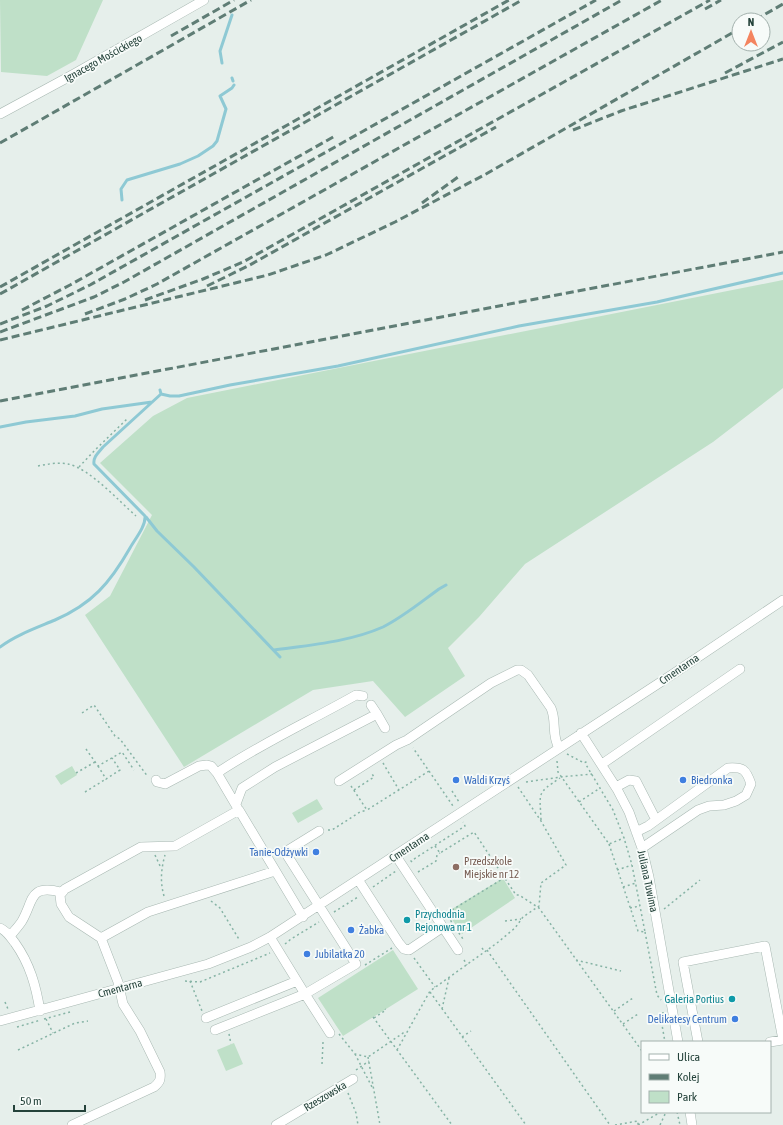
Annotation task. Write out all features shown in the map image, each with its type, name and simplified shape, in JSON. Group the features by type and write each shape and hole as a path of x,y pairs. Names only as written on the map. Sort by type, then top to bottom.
{"street":[{"name":"Ignacego Mościckiego","path":"0,114 204,0"},
{"name":"Cmentarna","path":"0,1021 208,964 270,938 359,881 783,600"},
{"path":"339,781 396,745 407,740 491,683 517,670 521,670 528,675 551,708 553,714 554,738 559,748"},
{"path":"602,764 740,670"},
{"path":"217,773 258,747 356,695 363,696"},
{"path":"371,705 385,728"},
{"path":"72,1125 154,1087 159,1084 161,1078 160,1072 140,1031 123,1004 118,982 101,938 69,918 62,904 60,896 61,892 141,847 175,846 237,807 242,788 274,767 377,714"},
{"name":"Juliana Tuwima","path":"581,733 616,787 629,812 642,848 649,877 678,1041"},
{"path":"154,781 161,783 168,782 203,765 211,766 217,773 303,917"},
{"path":"636,832 656,820 728,768 739,767 747,772 752,784 746,795 736,801 724,805 708,806 698,810 642,848"},
{"path":"616,787 629,780 636,781 656,820"},
{"path":"215,1030 305,994 356,964 285,852 319,831"},
{"path":"396,856 458,950"},
{"path":"101,938 148,912 275,871"},
{"path":"359,881 399,944 404,949 409,950 444,928"},
{"path":"10,936 22,921 30,899 42,890 50,889 61,892"},
{"path":"0,928 10,936 23,954 36,987 40,1011"},
{"path":"270,938 330,1034"},
{"path":"698,1041 683,962 765,946 783,1040 771,1042"},
{"path":"205,1017 296,981"},
{"name":"Rzeszowska","path":"276,1125 349,1081"},
{"path":"690,1113 692,1125"}],"path":[{"path":"79,467 94,450 127,419"},
{"path":"38,466 69,464 79,467 136,516"},
{"path":"82,713 94,705 115,736 120,739 154,781"},
{"path":"411,745 456,810"},
{"path":"86,749 106,778"},
{"path":"98,766 122,752 134,770"},
{"path":"557,757 558,772 609,844 638,931 645,932"},
{"path":"85,792 120,770 112,758"},
{"path":"76,773 95,762"},
{"path":"585,762 613,810 624,838 636,883 657,995 663,1002"},
{"path":"383,763 399,790"},
{"path":"354,790 374,777 370,771"},
{"path":"351,786 366,810 429,771"},
{"path":"524,782 592,774"},
{"path":"541,821 540,796 542,790 561,777"},
{"path":"397,1050 430,991 486,951 515,928 522,918 539,906 541,883 566,865 541,821 516,784"},
{"path":"579,802 600,788"},
{"path":"452,791 461,806"},
{"path":"418,872 436,861 437,855 474,832 516,895 519,895 537,907 641,1050"},
{"path":"609,844 624,838"},
{"path":"435,846 440,853"},
{"path":"165,898 161,885 161,868 167,849"},
{"path":"152,850 161,868"},
{"path":"617,870 632,865"},
{"path":"452,910 504,878"},
{"path":"660,912 700,880"},
{"path":"623,887 636,883"},
{"path":"211,901 220,908 243,945"},
{"path":"630,908 640,906"},
{"path":"278,950 291,939 327,917"},
{"path":"505,921 522,918"},
{"path":"354,965 356,967 361,967 399,944"},
{"path":"482,948 486,951 609,1125"},
{"path":"409,950 435,987"},
{"path":"464,960 467,965"},
{"path":"576,960 621,971"},
{"path":"442,1009 449,978"},
{"path":"190,981 205,1017"},
{"path":"430,991 526,1125"},
{"path":"614,1011 633,998"},
{"path":"5,1002 10,1012"},
{"path":"385,1009 386,1010 373,1018 452,1125"},
{"path":"663,1009 662,1025 665,1041"},
{"path":"623,1024 638,1014"},
{"path":"46,1019 53,1034"},
{"path":"18,1050 75,1023 88,1020"},
{"path":"355,1054 368,1057 408,1030"},
{"path":"462,1037 471,1031"},
{"path":"229,1033 231,1044"},
{"path":"330,1034 338,1034 355,1054 374,1091"},
{"path":"322,1064 323,1042"},
{"path":"368,1057 380,1125"},
{"path":"349,1081 358,1125"},
{"path":"615,1125 638,1122 638,1125 659,1113"},
{"path":"660,1125 666,1113"},
{"path":"677,1113 680,1125"}],"green space":[{"path":"0,0 103,0 76,60 47,76 1,72"},
{"path":"783,280 783,388 713,442 525,564 479,617 448,648 465,676 405,717 373,681 313,690 184,767 85,615 110,596 152,515 100,463 153,416 187,398"},
{"path":"72,766 77,775 61,785 55,776"},
{"path":"317,799 323,809 298,823 292,813"},
{"path":"503,878 515,898 462,934 447,912"},
{"path":"393,950 418,989 343,1036 318,998"},
{"path":"234,1043 243,1064 226,1071 217,1050"}],"waterway":[{"path":"222,63 220,51 232,15"},
{"path":"122,200 121,189 127,180 180,164 198,156 213,146 217,141 226,109 220,96 234,85"},
{"path":"161,394 179,396 230,385 338,366 519,326 657,302 783,273"},
{"path":"0,647 19,635 55,620 80,607 99,591 123,560 142,528 145,516 94,464 94,459 103,447 161,394 160,390"},
{"path":"0,427 75,416 102,409 152,402"},
{"path":"146,517 157,531 194,567 280,657"},
{"path":"274,650 343,640 370,632 398,619 446,585"}],"railway":[{"path":"171,36 234,0"},
{"path":"0,143 251,0"},
{"path":"0,287 509,0"},
{"path":"0,294 522,0"},
{"path":"0,324 47,306 90,285 596,0"},
{"path":"0,332 94,297 124,282 622,0"},
{"path":"85,314 125,299 157,284 662,0"},
{"path":"145,300 203,279 243,262 710,0"},
{"path":"705,9 721,0"},
{"path":"769,12 783,4"},
{"path":"0,340 268,275 326,255 395,222 486,174 731,34"},
{"path":"725,73 783,42"},
{"path":"573,130 621,111 783,59"},
{"path":"207,286 248,266 496,127"},
{"path":"22,310 70,285 335,136"},
{"path":"422,203 458,177"},
{"path":"0,401 783,252"}],"place":[{"name":"Waldi Krzyś","path":"456,780"},
{"name":"Biedronka","path":"683,780"},
{"name":"Tanie-Odżywki","path":"316,852"},
{"name":"Przedszkole Miejskie nr 12","path":"456,867"},
{"name":"Przychodnia Rejonowa nr 1","path":"407,920"},
{"name":"Żabka","path":"351,930"},
{"name":"Jubilatka 20","path":"307,954"},
{"name":"Galeria Portius","path":"732,999"},
{"name":"Delikatesy Centrum","path":"735,1019"}]}
